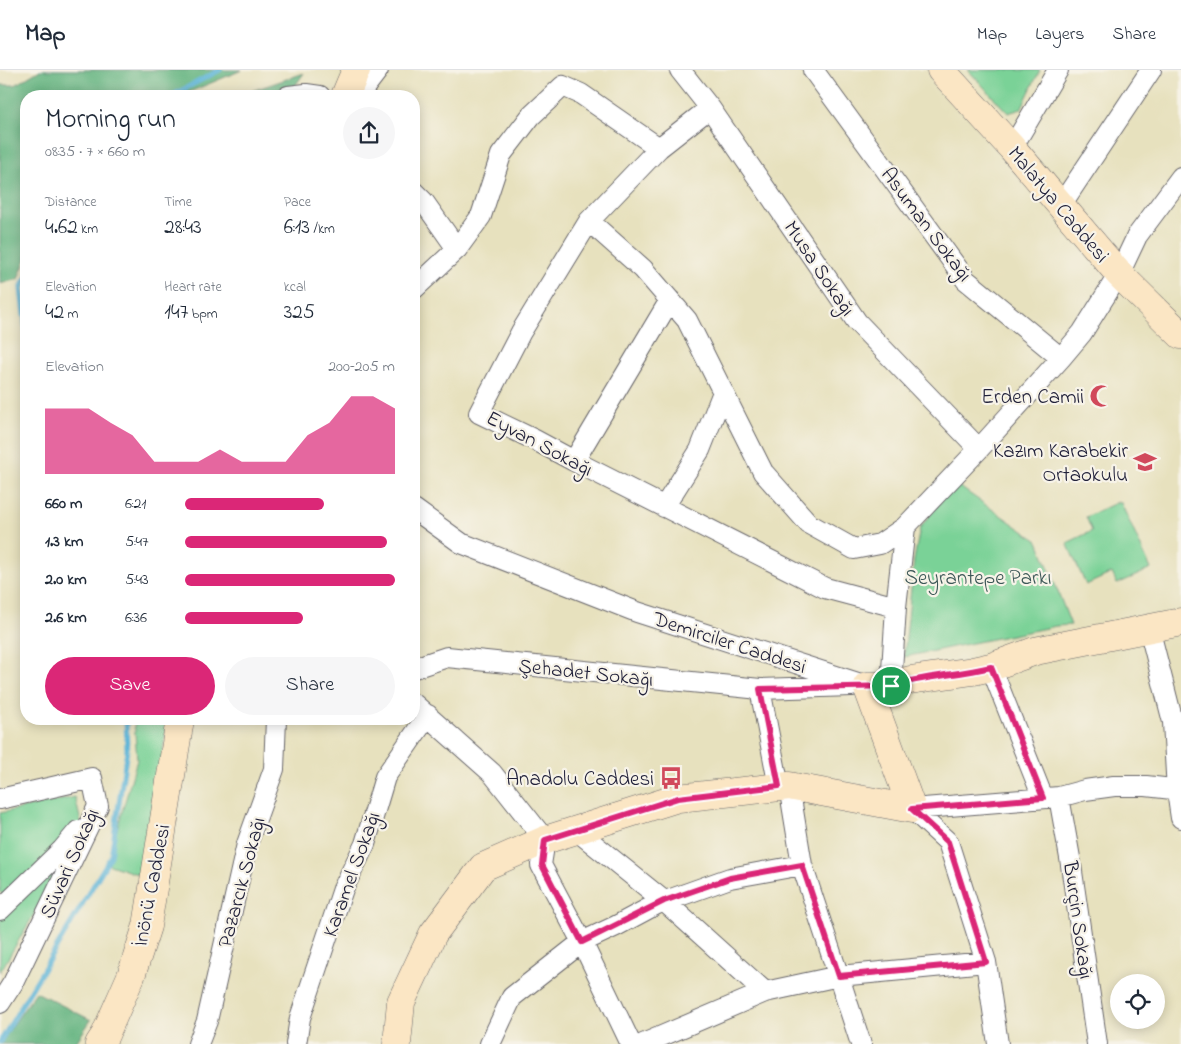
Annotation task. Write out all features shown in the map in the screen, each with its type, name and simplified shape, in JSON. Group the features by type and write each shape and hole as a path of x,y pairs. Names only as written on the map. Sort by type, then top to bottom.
{"street":[{"path":"348,90 356,70"},
{"path":"363,90 378,70"},
{"name":"Musa Sokağı","path":"680,70 710,108 857,322 979,449"},
{"name":"Asuman Sokağı","path":"813,70 966,280 1061,358"},
{"name":"Malatya Caddesi","path":"941,70 1012,148 1119,274 1181,335"},
{"path":"1012,148 1058,70"},
{"path":"1061,205 1152,70"},
{"path":"420,283 457,249 481,216 501,155 558,78 659,148"},
{"name":"Eyvan Sokağı","path":"710,108 659,148 589,222 521,332 479,413 826,588 896,607"},
{"path":"589,222 644,270 687,320 763,472 809,524 854,549 880,544 905,526 979,449 1061,358 1082,333 1119,274 1137,236 1181,177"},
{"path":"420,198 457,249"},
{"path":"574,461 670,300"},
{"path":"664,507 700,450 723,392"},
{"name":"Demirciler Caddesi","path":"420,513 461,543 637,612 879,686"},
{"path":"905,526 896,607 879,686 912,809 948,842 986,962 998,1044"},
{"path":"879,686 974,671 1035,651 1181,622"},
{"path":"1149,628 1173,722 1181,818"},
{"name":"Şehadet Sokağı","path":"420,666 447,657 760,689 879,686"},
{"name":"Burçin Sokağı","path":"991,667 1051,798 1071,868 1097,1044"},
{"path":"760,689 802,865 861,1044"},
{"path":"421,710 492,773 545,840 542,865 582,942 631,1044"},
{"name":"İnönü Caddesi","path":"105,1041 131,976 147,926 179,725"},
{"name":"Pazarcık Sokağı","path":"198,1044 207,1021 247,844 274,769 276,725"},
{"name":"Karamel Sokağı","path":"296,1044 300,1018 343,889 365,844 385,777 413,725"},
{"name":"Süvari Sokağı","path":"0,799 92,778 98,806 13,983 0,1003"},
{"path":"397,1044 402,1002 433,934 484,867 545,840 678,798 784,786 912,809 1051,798 1114,786 1146,786 1179,790"},
{"path":"0,910 62,850 98,806"},
{"path":"576,830 664,901 765,992"},
{"path":"490,1044 512,997 582,942 664,901 730,878 802,865"},
{"path":"643,1044 765,992 839,976 986,962"}],"green space":[{"path":"40,70 242,70 194,90 20,90 20,274 18,279 0,284 0,85 15,85"},
{"path":"968,70 1040,70 1021,109 1008,113"},
{"path":"304,73 292,90 254,90"},
{"name":"Seyrantepe Parkı","path":"954,483 1038,541 1071,625 1056,626 904,657 914,560 920,528"},
{"path":"1120,501 1151,569 1117,584 1112,573 1086,585 1067,543 1092,531 1086,517"},
{"path":"134,725 167,725 143,876 107,864 137,760"},
{"path":"75,797 83,831 0,972 0,914 7,902 0,891 0,813"},
{"path":"36,992 91,1020 75,1044 0,1044"}],"waterway":[{"path":"182,90 220,70"},
{"path":"0,1042 111,856 127,750 126,725"}],"place":[{"name":"Erden Camii","path":"1101,396"},
{"name":"Kazım Karabekir Ortaokulu","path":"1145,462"},
{"name":"Anadolu Caddesi","path":"671,778"}],"route":[{"path":"991,667 1043,798 912,809 948,842 986,962 839,976 802,865 730,878 664,901 582,942 542,865 545,840 678,798 779,786 760,689 891,686 910,680 991,667"}]}
